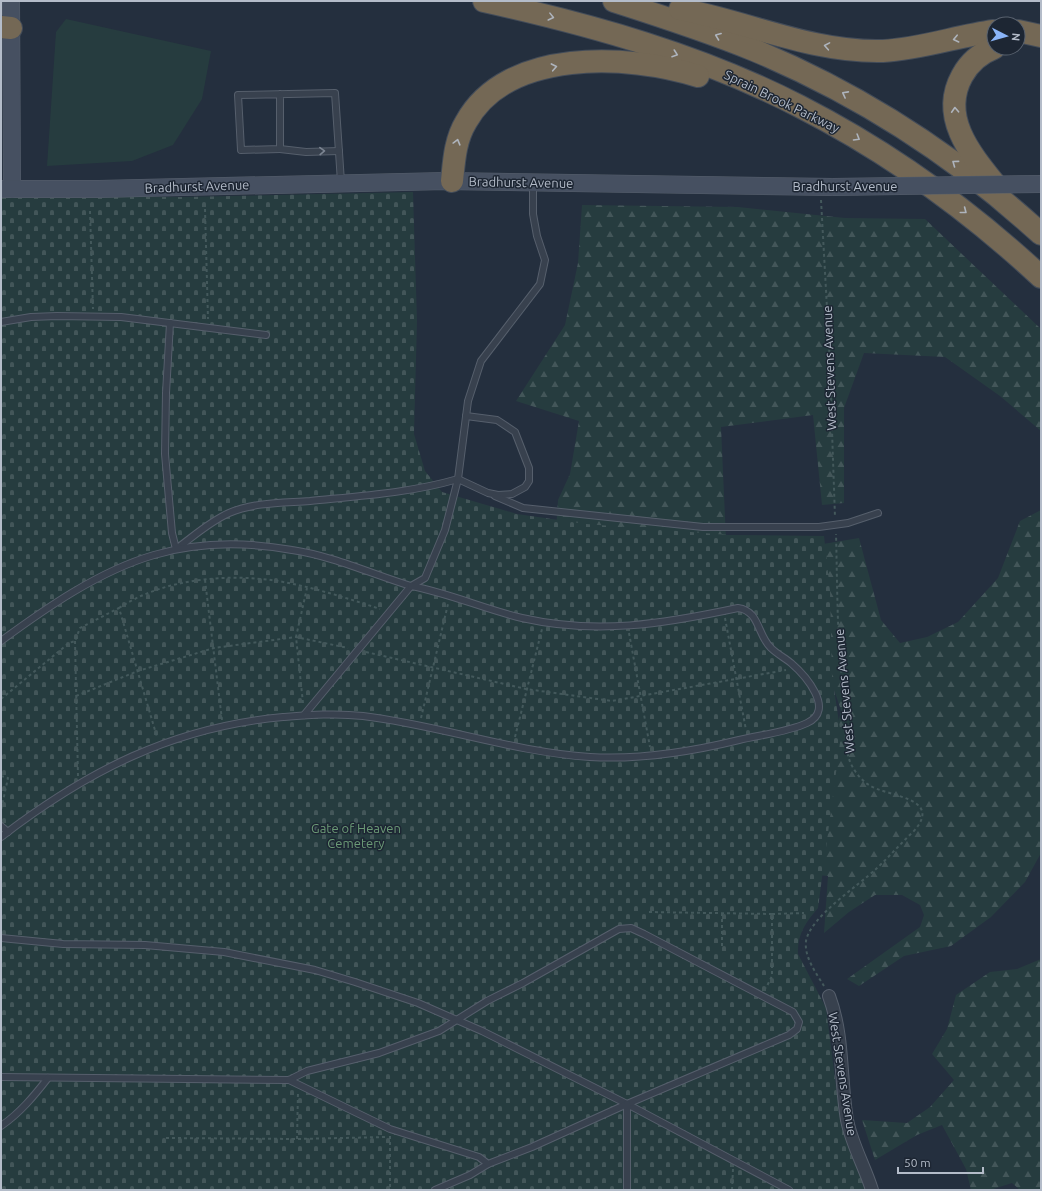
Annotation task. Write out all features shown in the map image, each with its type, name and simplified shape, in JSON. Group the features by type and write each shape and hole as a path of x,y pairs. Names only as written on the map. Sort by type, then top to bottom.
{"highway":[{"name":"Sprain Brook Parkway","path":"484,1 588,26 668,51 740,78 798,105 853,135 924,181 990,231 1041,276"},
{"path":"614,1 696,28 754,51 805,74 862,104 911,133 964,170 1018,213 1041,234"},
{"path":"635,1 685,10 816,44 856,50 882,51 908,48 986,33"},
{"path":"1026,33 1041,36"},
{"path":"1026,43 1041,46"},
{"path":"986,53 976,59 964,73 956,90 955,116 960,134 970,152 1018,213"},
{"path":"452,181 455,150 459,137 474,109 491,92 510,80 545,69 597,62 650,64 686,72 798,105"}],"main road":[{"path":"7,189 8,25 11,1"},
{"name":"Bradhurst Avenue","path":"7,189 99,189 340,182 452,181 826,187 1041,184"}],"street":[{"name":"West Stevens Avenue","path":"829,996 836,1018 848,1122 852,1140 872,1190"}],"lane":[{"path":"338,151 306,152 280,149 241,150 238,95 335,93 340,182"},
{"path":"280,94 280,149"},
{"path":"304,715 412,586 425,578 445,530 458,479 468,401 481,361 540,284 545,260 537,236 533,214 533,183"},
{"path":"1,322 31,317 93,316 170,323 208,329 266,335"},
{"path":"170,323 166,393 165,454 170,515 176,549"},
{"path":"466,416 497,420 514,432 529,468 529,481 525,487 512,494 498,496 488,493"},
{"path":"176,549 206,525 230,513 253,506 386,493 428,487 458,479 523,508 676,525 768,528 835,526 878,513"},
{"path":"1,642 36,616 85,586 129,564 176,549 239,544 293,550 342,562 412,586 450,595 501,613 543,622 585,627 628,626 657,624 738,608 743,609 752,614 770,648 796,668 812,687 820,705 815,718 809,723 798,726 748,738 652,756 624,758 588,757 513,746 362,716 304,715 263,719 223,726 159,744 99,772 78,784 27,817 1,837"},
{"path":"1,826 8,832"},
{"path":"289,1080 307,1071 378,1053 433,1034 619,929 632,928 638,931 793,1012 799,1022 797,1029 789,1035 627,1104 532,1147 488,1164 470,1175 435,1190"},
{"path":"1,938 63,944 188,948 258,958 315,970 355,982 412,1001 458,1019 627,1104 789,1190"},
{"path":"1,1077 289,1080 390,1129 480,1157 488,1164"},
{"path":"1,1126 14,1118 32,1100 48,1078"},
{"path":"627,1104 627,1190"}],"path":[{"name":"West Stevens Avenue","path":"826,187 833,488 839,644 845,707 846,742 851,763 862,780 869,786 915,801 920,807 922,815 916,829 876,869 829,908 808,935 806,946 809,958 829,996"},
{"path":"205,209 208,329"},
{"path":"90,211 93,316"},
{"path":"78,784 75,641 80,628 150,592 205,580 255,579 277,581 307,588 390,613"},
{"path":"205,580 223,726"},
{"path":"304,715 296,637 307,588"},
{"path":"419,727 450,595"},
{"path":"119,608 159,744"},
{"path":"723,611 748,738"},
{"path":"513,746 543,622"},
{"path":"628,626 652,756"},
{"path":"76,696 138,670 214,648 296,637 526,689 612,701 736,680 796,668"},
{"path":"1,699 69,643 75,641"},
{"path":"1,776 8,778 1,810"},
{"path":"650,912 804,914"},
{"path":"722,913 722,947"},
{"path":"763,996 772,976 772,914"},
{"path":"297,1139 298,1084"},
{"path":"390,1129 390,1190"},
{"path":"166,1138 297,1139 390,1137"},
{"path":"732,1190 733,1160"}],"green space":[{"path":"66,19 211,51 202,99 173,145 132,161 47,166 56,32"},
{"name":"Gate of Heaven Cemetery","path":"413,192 417,321 414,434 425,471 442,492 517,514 586,524 729,535 824,536 830,591 832,676 841,735 818,908 803,929 799,940 798,954 826,1008 839,1110 866,1190 1,1190 1,197 184,197"},
{"path":"582,205 738,207 845,218 925,219 1041,329 1041,431 1000,396 945,357 864,353 844,408 844,503 822,505 813,415 721,427 726,540 556,531 558,500 570,474 579,421 516,401 565,325 578,263"},
{"path":"1041,510 1041,853 1025,882 991,917 951,946 904,956 859,986 847,979 920,927 924,915 920,905 902,895 875,895 849,912 824,933 828,876 796,873 1,859 833,747 841,710 825,664 799,548 859,538 881,620 900,643 927,637 958,622 998,578 1020,521"},
{"path":"1041,959 1041,1190 1020,1190 1012,1183 990,1190 971,1190 966,1169 942,1125 917,1135 875,1160 862,1120 907,1123 930,1107 954,1080 932,1054 947,1029 956,995 990,972 1017,969"}]}
